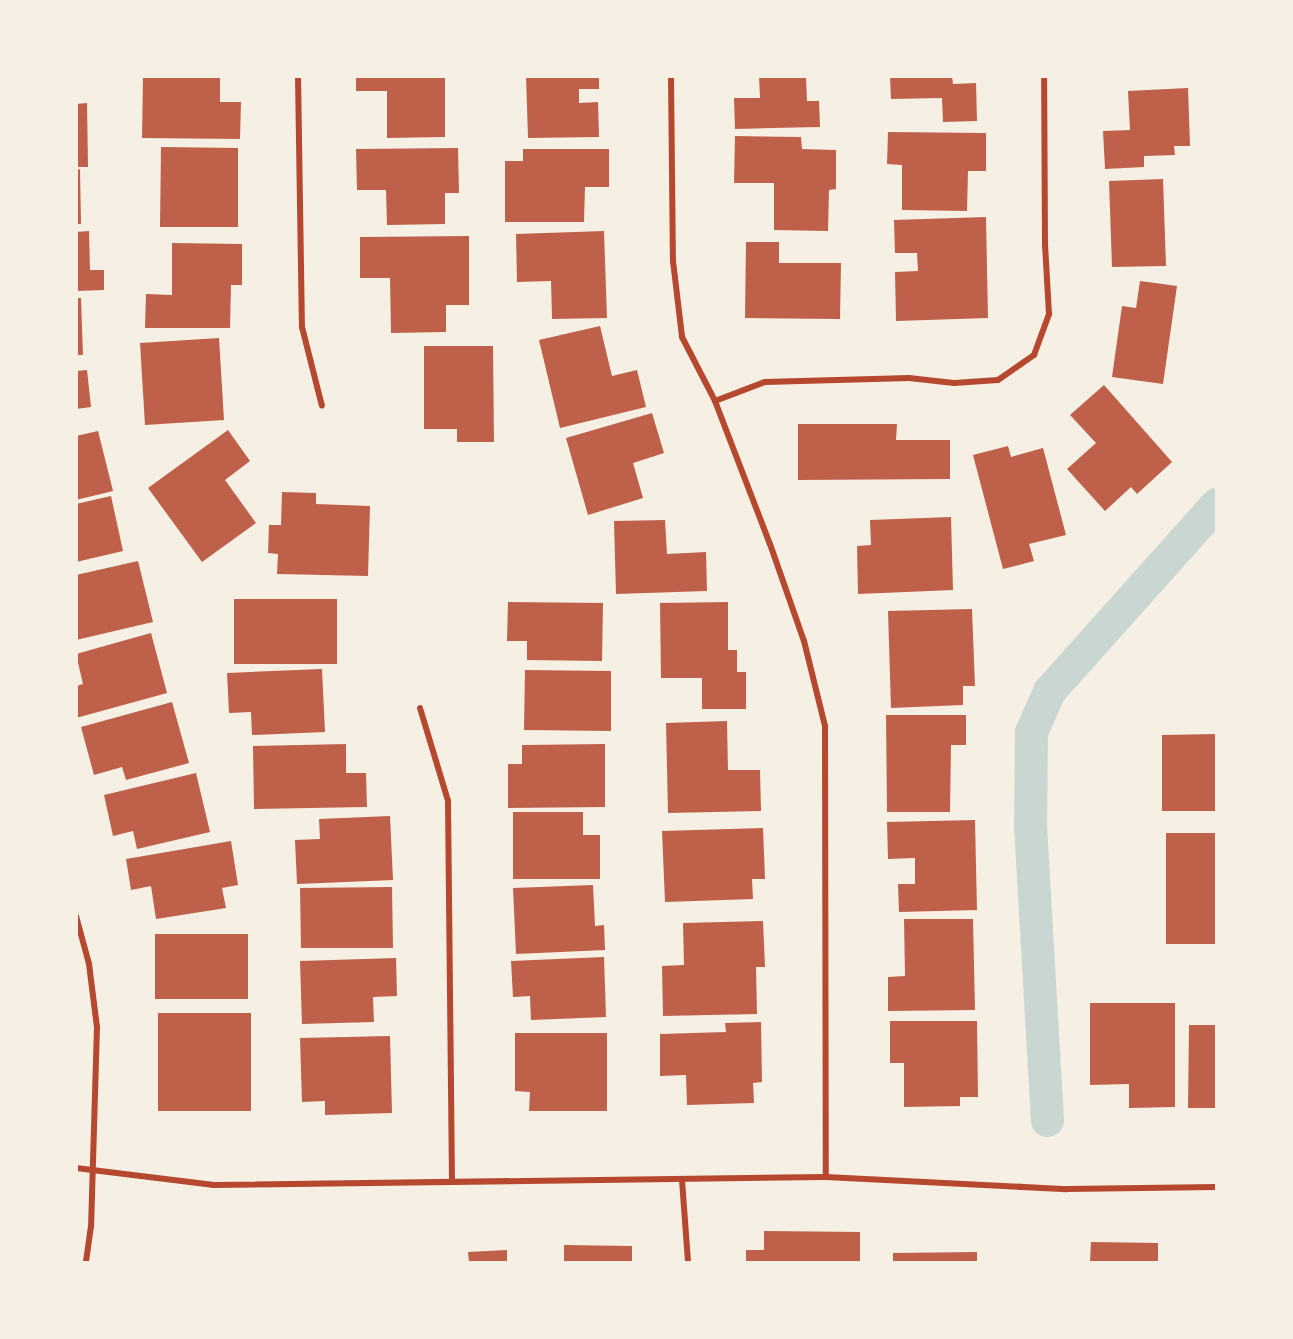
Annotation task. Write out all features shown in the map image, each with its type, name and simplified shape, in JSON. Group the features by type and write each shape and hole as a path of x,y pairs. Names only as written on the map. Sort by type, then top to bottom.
{"street":[{"path":"298,76 302,327 322,406"},
{"path":"670,76 673,261 682,337 714,401 804,641 825,726 826,1177"},
{"path":"714,401 765,382 909,378 954,383 998,380 1034,355 1049,315 1045,244 1044,76"},
{"path":"420,708 448,801 452,1182"},
{"path":"76,916 89,964 97,1027 91,1226 86,1263"},
{"path":"76,1168 92,1172 214,1185 826,1177 1067,1189 1216,1187"},
{"path":"682,1180 688,1263"}],"building":[{"path":"143,76 220,76 220,102 241,102 240,139 142,138"},
{"path":"356,76 445,76 445,137 387,138 387,91 356,91"},
{"path":"526,76 599,76 599,89 579,89 579,103 598,102 599,137 528,138"},
{"path":"759,76 806,76 807,101 819,101 820,127 735,129 734,98 760,98"},
{"path":"890,76 952,76 953,84 976,83 977,121 943,122 942,98 891,99"},
{"path":"1188,88 1190,146 1174,146 1175,155 1144,156 1144,167 1105,169 1103,131 1130,130 1128,91"},
{"path":"87,103 88,167 76,167 76,104"},
{"path":"888,132 986,133 986,171 968,171 967,211 902,210 902,165 887,164"},
{"path":"735,136 801,137 802,149 836,150 836,189 829,190 828,231 774,230 774,183 734,183"},
{"path":"161,147 238,148 238,227 160,227"},
{"path":"458,148 459,193 445,193 445,224 387,225 386,190 357,190 356,149"},
{"path":"523,149 609,149 609,187 585,187 584,222 505,222 505,161 523,161"},
{"path":"80,169 81,224 76,224 76,170"},
{"path":"1163,179 1166,266 1112,267 1109,181"},
{"path":"986,217 988,318 896,321 895,272 918,271 917,253 895,253 894,220"},
{"path":"89,231 90,270 104,270 104,290 76,291 76,232"},
{"path":"604,231 607,318 552,319 551,281 517,282 516,234"},
{"path":"469,236 469,305 446,305 446,332 391,333 390,278 360,278 360,237"},
{"path":"746,242 779,242 779,263 841,263 840,319 745,318"},
{"path":"172,243 242,244 242,285 231,285 230,328 145,328 146,294 172,295"},
{"path":"1140,281 1177,286 1163,384 1112,377 1122,306 1136,308"},
{"path":"76,298 81,298 83,355 76,355"},
{"path":"600,326 612,376 637,370 646,407 560,428 539,340"},
{"path":"219,338 224,420 145,425 140,343"},
{"path":"424,346 493,346 494,442 457,442 457,429 424,429"},
{"path":"87,370 91,407 76,409 76,371"},
{"path":"1104,385 1172,462 1137,494 1131,487 1105,511 1067,469 1096,443 1070,415"},
{"path":"652,413 664,453 633,463 643,498 588,515 566,438"},
{"path":"798,424 897,424 896,440 950,440 950,479 798,480"},
{"path":"228,430 250,461 225,480 256,523 202,562 148,488"},
{"path":"98,431 113,491 76,500 76,436"},
{"path":"1008,446 1011,457 1043,448 1066,535 1029,544 1034,561 1003,569 973,455"},
{"path":"282,492 316,493 316,504 370,506 368,576 277,574 278,554 268,553 269,525 281,525"},
{"path":"111,496 123,551 76,562 76,504"},
{"path":"951,517 953,590 858,594 857,546 871,545 870,520"},
{"path":"665,520 667,554 706,552 707,591 616,594 614,521"},
{"path":"138,561 153,622 76,640 76,575"},
{"path":"234,599 337,599 337,664 234,664"},
{"path":"508,602 603,603 602,661 527,660 527,641 507,641"},
{"path":"728,602 728,650 737,650 737,672 746,672 746,709 702,709 702,678 661,678 660,603"},
{"path":"972,609 975,686 963,686 963,705 891,708 888,611"},
{"path":"151,633 167,693 76,718 76,686 83,684 76,654"},
{"path":"322,669 325,732 252,735 251,712 229,713 227,673"},
{"path":"525,670 611,671 611,731 524,730"},
{"path":"172,702 189,763 126,780 122,767 94,775 81,727"},
{"path":"886,715 966,715 966,745 951,745 950,812 887,812"},
{"path":"727,721 728,770 760,770 761,811 668,813 666,723"},
{"path":"1216,734 1216,811 1162,811 1162,735"},
{"path":"346,744 346,773 366,773 367,807 254,809 253,746"},
{"path":"605,744 605,807 508,808 508,764 522,764 522,745"},
{"path":"196,773 210,832 137,849 133,831 113,836 104,795"},
{"path":"513,812 583,812 583,835 600,835 600,879 513,879"},
{"path":"390,816 393,880 297,884 295,840 320,839 319,819"},
{"path":"975,820 977,910 899,912 898,884 915,884 915,858 888,859 887,822"},
{"path":"763,828 765,879 752,879 753,899 665,902 662,831"},
{"path":"1166,833 1216,833 1216,944 1166,944"},
{"path":"231,841 238,885 222,888 226,908 156,919 151,886 131,890 126,859"},
{"path":"593,885 595,926 604,925 605,950 516,954 513,888"},
{"path":"392,887 393,948 301,948 300,888"},
{"path":"904,919 973,919 975,1010 888,1011 888,977 905,976"},
{"path":"763,921 765,967 756,967 757,1014 663,1016 662,966 684,965 683,923"},
{"path":"155,934 248,934 248,999 155,999"},
{"path":"604,957 606,1017 531,1020 530,996 513,997 511,961"},
{"path":"396,958 397,996 373,997 374,1022 302,1024 300,961"},
{"path":"1090,1003 1175,1003 1175,1107 1129,1108 1129,1084 1090,1085"},
{"path":"158,1013 251,1013 251,1111 158,1111"},
{"path":"890,1021 977,1021 978,1097 960,1097 960,1106 904,1107 904,1063 890,1063"},
{"path":"761,1022 762,1082 753,1083 754,1103 687,1105 686,1075 660,1076 660,1034 726,1032 725,1023"},
{"path":"1189,1025 1216,1025 1216,1108 1188,1108"},
{"path":"515,1033 607,1033 607,1111 529,1111 530,1092 515,1091"},
{"path":"390,1036 392,1113 325,1115 325,1101 302,1102 300,1038"},
{"path":"764,1231 860,1232 860,1262 746,1262 746,1250 764,1250"},
{"path":"1091,1242 1158,1243 1158,1262 1090,1262"},
{"path":"564,1245 632,1246 632,1262 564,1262"},
{"path":"507,1250 507,1262 469,1262 468,1252"},
{"path":"977,1252 977,1262 893,1262 893,1253"}],"waterway":[{"path":"1047,1120 1030,826 1031,732 1049,691 1216,504"}]}
